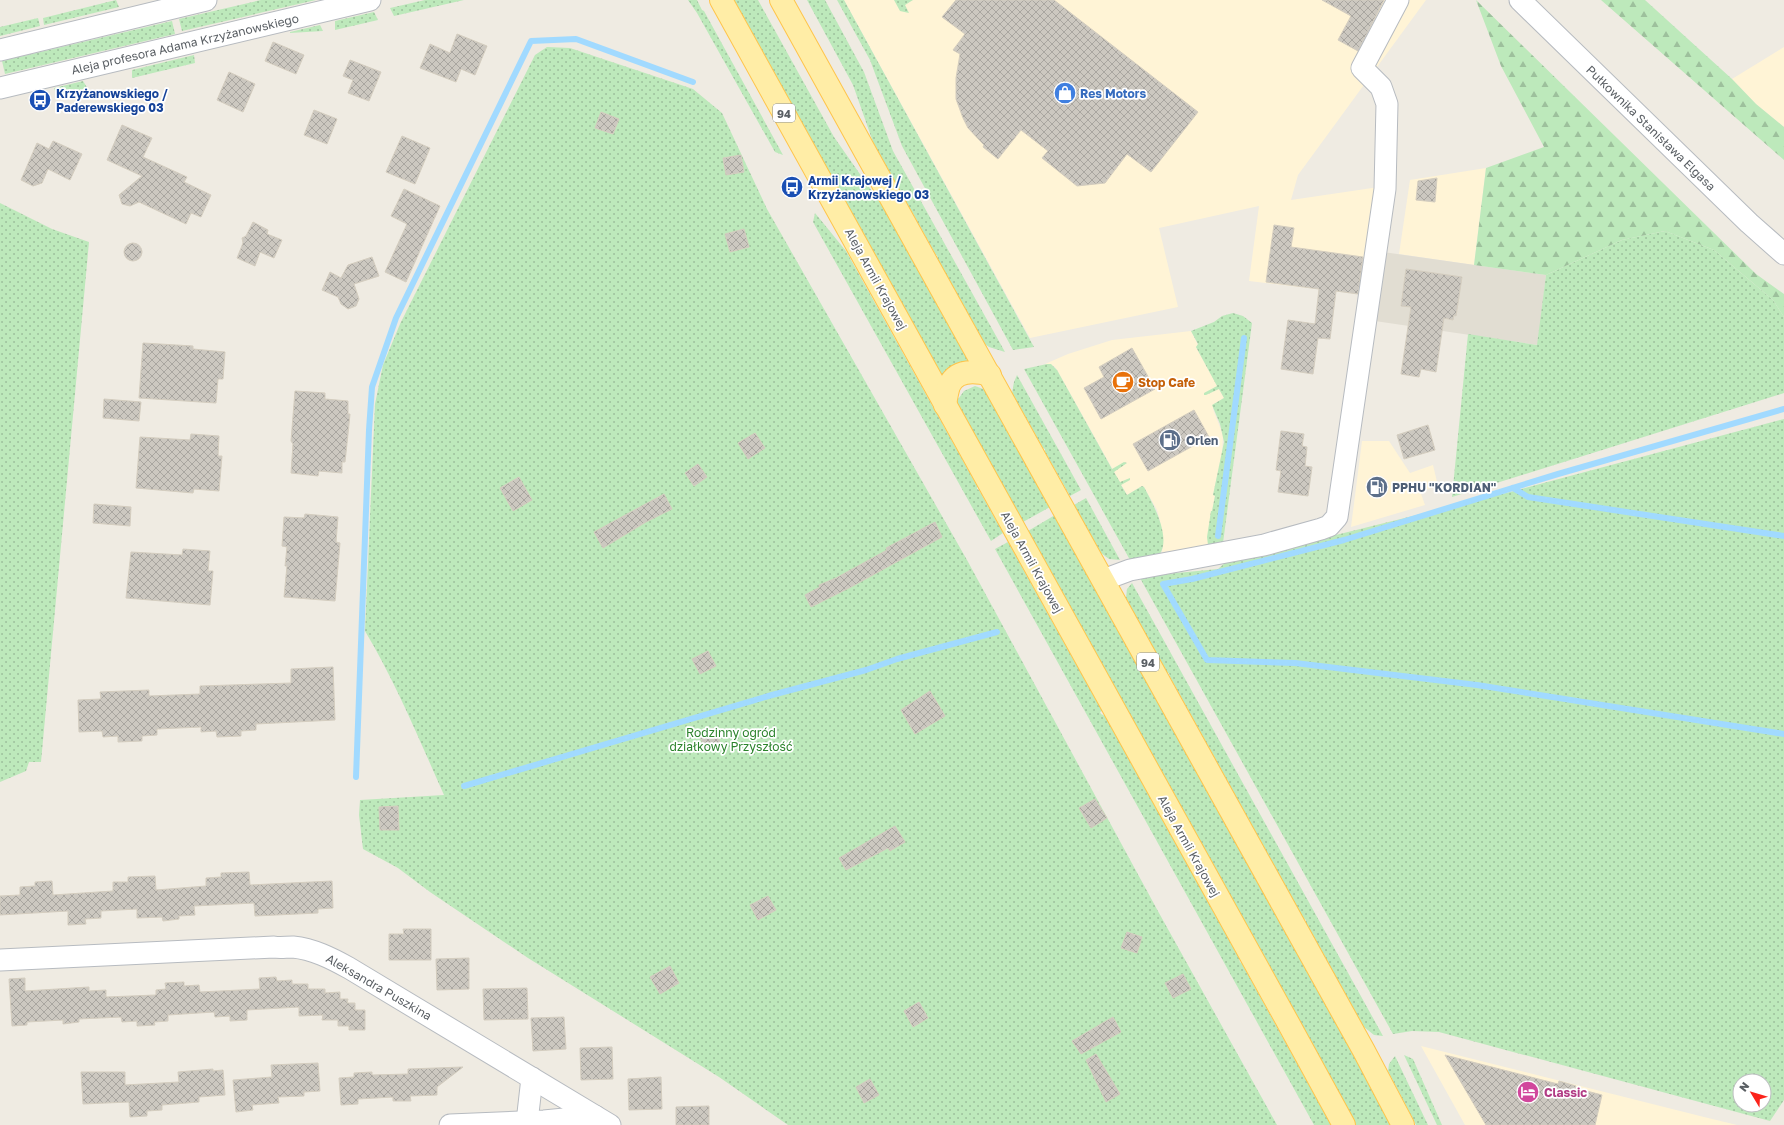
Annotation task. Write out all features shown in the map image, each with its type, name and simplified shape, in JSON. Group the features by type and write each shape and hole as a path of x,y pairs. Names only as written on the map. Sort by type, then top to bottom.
{"main road":[{"name":"Aleja Armii Krajowej","path":"721,0 1344,1125"},
{"name":"94","path":"781,0 1404,1125"},
{"path":"945,405 949,386 959,374 969,372 990,375"}],"street":[{"path":"0,50 206,0"},
{"name":"Aleja profesora Adama Krzyżanowskiego","path":"0,88 370,0"},
{"path":"789,0 793,21"},
{"path":"1103,580 1130,570 1264,545 1329,526 1337,517 1385,189 1387,104 1381,87 1362,68 1398,0"},
{"name":"Pułkownika Stanisława Elgasa","path":"1520,0 1749,223 1784,254"},
{"name":"Aleksandra Puszkina","path":"0,960 274,947 313,951 331,958 349,968 603,1120"},
{"path":"527,1122 532,1078"},
{"path":"450,1125 603,1120"}],"shaded area":[{"path":"844,0 1426,0 1298,175 1291,200 1379,187 1360,294 1249,281 1259,206 1159,228 1178,307 1030,338"},
{"path":"1784,47 1784,127 1756,104 1732,79"},
{"path":"1486,168 1474,265 1399,254 1410,180"},
{"path":"1383,252 1546,275 1538,345 1375,321"},
{"path":"1191,331 1198,345 1196,347 1224,398 1214,404 1213,409 1223,435 1222,454 1213,495 1215,495 1212,512 1211,511 1209,547 1162,552 1163,544 1157,510 1144,487 1142,486 1127,495 1057,370 1054,366 1045,364 1068,354 1112,340"},
{"path":"1362,441 1389,441 1410,473 1433,465 1438,486 1420,491 1425,505 1351,527"},
{"path":"1421,1046 1704,1117 1737,1125 1465,1125"}],"green space":[{"path":"116,0 119,7 44,25 43,18"},
{"path":"261,0 316,0 182,31 179,19"},
{"path":"425,0 464,0 394,16 390,8"},
{"path":"688,0 697,0 704,11 783,155 775,152 697,13"},
{"path":"734,0 758,0 834,137 890,217 970,363 942,376"},
{"path":"807,0 825,0 864,72 893,151 1005,352 989,347 985,344 873,142 853,85"},
{"path":"837,0 844,0 1034,347 1013,350 902,146 870,60"},
{"path":"894,0 913,0 905,5 909,13 900,11"},
{"path":"1476,0 1756,274 1784,294 1784,317 1773,300 1714,250 1665,231 1622,240 1546,275 1474,265 1486,168 1544,147 1501,66"},
{"path":"1601,0 1645,0 1732,79 1756,104 1784,127 1784,160"},
{"path":"374,12 378,20 335,30 335,21"},
{"path":"38,18 40,26 0,36 0,27"},
{"path":"172,21 175,34 5,74 2,61"},
{"path":"320,25 323,31 290,33 290,32"},
{"name":"Rodzinny ogród działkowy Przyszłość","path":"547,47 570,48 693,89 722,113 767,209 967,560 1159,913 1277,1125 788,1125 719,1077 528,958 430,892 398,868 363,849 359,815 360,800 444,795 397,691 365,631 375,404 383,365 400,324 535,55"},
{"path":"194,55 195,63 132,78 132,70"},
{"path":"83,81 88,89 57,96 54,88"},
{"path":"0,203 52,229 89,242 41,762 29,762 26,771 0,782"},
{"path":"815,213 846,251 977,486 977,489 979,490 1003,533 991,541 813,222"},
{"path":"1665,231 1714,250 1773,300 1784,317 1784,393 1452,497 1468,334 1537,345 1546,275 1622,240"},
{"path":"1233,313 1243,316 1252,323 1223,543 1208,545 1207,537 1215,496 1213,495 1224,442 1220,424 1212,405 1224,398 1219,389 1204,395 1204,393 1217,386 1196,347 1198,344 1191,331 1214,322 1222,316"},
{"path":"1051,364 1057,370 1112,469 1124,462 1127,463 1114,472 1120,482 1130,478 1130,480 1121,485 1127,495 1142,486 1144,487 1160,520 1163,547 1160,554 1130,560 1024,369"},
{"path":"1017,375 1081,490 1070,496 1045,452 1045,449 1043,448 1012,393"},
{"path":"975,386 986,390 1050,507 1023,522 956,402 964,391"},
{"path":"1784,419 1784,1100 1770,1121 1740,1113 1772,1113 1772,1073 1732,1073 1732,1111 1439,1032 1412,1031 1393,1034 1140,578 1218,569 1226,562 1510,492"},
{"path":"1086,498 1120,560 1109,559 1101,553 1074,505"},
{"path":"1055,515 1355,1056 1391,1125 1356,1125 1028,531"},
{"path":"1008,542 1102,711 1100,712 1101,714 1105,716 1239,958 1240,963 1241,962 1331,1125 1314,1125 995,549"},
{"path":"1132,583 1383,1036 1374,1035 1364,1027 1169,673 1167,673 1126,598 1127,589"},
{"path":"1404,1055 1413,1059 1442,1125 1437,1125"},
{"path":"1395,1056 1428,1125 1416,1125 1388,1071 1389,1064"}],"building":[{"name":"Res Motors","path":"956,0 1054,0 1198,112 1151,172 1127,154 1105,183 1077,186 1042,158 1048,151 1021,130 998,159 983,147 984,145 968,128 956,99 956,78 960,54 953,50 965,34 942,17"},
{"path":"1322,0 1384,0 1358,51 1338,40 1351,16"},
{"path":"457,34 487,46 475,75 461,69 456,82 420,68 430,44 450,53"},
{"path":"273,42 304,55 296,74 265,61"},
{"path":"350,60 381,72 369,101 348,93 353,80 343,76"},
{"path":"229,72 255,84 243,112 217,100"},
{"path":"314,110 337,119 327,144 304,135"},
{"path":"601,112 619,119 613,134 595,128"},
{"path":"122,125 152,138 143,157 187,177 184,182 211,195 201,217 191,213 186,224 139,202 130,206 122,204 119,195 142,176 107,160"},
{"path":"402,136 430,148 415,184 386,172"},
{"path":"53,141 82,154 70,180 48,169 42,183 33,186 21,180 37,143 49,149"},
{"path":"741,155 744,172 726,175 723,158"},
{"path":"1437,178 1435,202 1416,200 1418,181"},
{"path":"404,189 440,206 406,282 385,272 407,224 391,216"},
{"path":"253,222 268,230 267,234 282,240 274,258 260,252 255,266 237,258 243,243 242,238 246,236"},
{"path":"1274,225 1294,228 1291,247 1363,257 1358,294 1336,291 1330,339 1318,338 1313,374 1281,369 1288,320 1315,324 1319,289 1266,282"},
{"path":"744,229 749,247 730,252 725,234"},
{"path":"133,243 139,246 142,252 139,258 133,261 127,258 124,252 127,246"},
{"path":"372,257 379,276 354,284 359,299 356,306 348,309 341,304 338,297 322,290 330,272 341,278 348,265"},
{"path":"1406,269 1462,277 1456,316 1454,315 1453,320 1444,318 1436,372 1421,369 1419,377 1401,374 1411,307 1401,306"},
{"path":"143,343 193,346 193,349 225,352 223,379 218,379 216,403 139,398"},
{"name":"Stop Cafe","path":"1132,348 1155,389 1101,419 1084,388 1104,377 1099,367"},
{"path":"295,391 325,393 325,399 348,401 348,414 350,414 345,462 342,462 342,473 319,471 318,476 291,473 293,444 291,441"},
{"path":"104,399 141,402 139,421 103,418"},
{"path":"1194,410 1209,437 1148,471 1133,444"},
{"path":"1428,425 1435,450 1404,459 1397,435"},
{"path":"1281,431 1304,434 1302,446 1307,447 1305,466 1312,467 1308,496 1278,492 1281,471 1276,470"},
{"path":"755,433 765,448 748,459 738,443"},
{"path":"191,434 219,436 218,456 222,456 219,491 194,489 193,493 136,488 140,437 190,440"},
{"path":"698,464 707,477 694,486 685,473"},
{"path":"519,477 532,500 513,511 500,488"},
{"path":"664,494 672,509 646,522 603,548 594,532"},
{"path":"94,504 131,507 130,526 93,523"},
{"path":"305,514 338,517 336,542 340,543 335,601 284,597 287,547 282,546 284,517 304,518"},
{"path":"935,522 942,537 851,587 811,607 805,595 820,587 819,585 836,578 887,550 886,548"},
{"path":"183,549 210,551 208,571 213,571 210,605 126,598 131,552 182,555"},
{"path":"708,651 716,666 700,674 692,659"},
{"path":"333,667 335,720 256,724 256,730 241,731 241,736 217,737 216,731 201,732 201,727 157,729 157,735 142,736 142,741 118,742 118,736 103,737 102,731 79,732 78,700 101,699 100,692 149,690 149,696 200,694 200,686 291,683 291,669"},
{"path":"930,691 945,716 915,734 901,710"},
{"path":"713,728 721,744 707,752 699,735"},
{"path":"1095,799 1107,818 1091,828 1079,808"},
{"path":"398,806 399,830 380,830 379,807"},
{"path":"895,826 905,842 890,851 888,848 846,870 839,858"},
{"path":"249,872 250,885 332,881 333,908 318,909 318,913 255,916 254,903 194,906 195,915 179,916 179,919 163,921 162,917 137,918 137,909 101,911 101,918 85,919 86,924 68,925 68,911 0,915 0,896 20,895 20,887 35,886 35,882 52,881 53,895 113,891 113,882 128,882 128,877 155,876 156,890 206,886 206,878 221,877 221,873"},
{"path":"768,896 776,910 758,920 750,905"},
{"path":"403,929 431,929 431,960 389,960 389,934 404,934"},
{"path":"1127,932 1142,937 1137,953 1121,948"},
{"path":"469,958 469,989 437,990 436,959"},
{"path":"670,966 679,983 660,994 650,977"},
{"path":"1183,974 1191,989 1173,998 1165,983"},
{"path":"276,977 277,981 292,980 292,984 308,984 308,989 325,989 325,993 340,992 340,999 348,999 347,1003 355,1003 355,1010 365,1010 365,1030 349,1030 349,1026 338,1026 338,1020 322,1020 323,1015 299,1016 299,1007 247,1010 247,1020 230,1021 230,1016 215,1017 214,1012 168,1015 168,1021 154,1022 155,1025 137,1026 137,1021 122,1022 121,1017 79,1019 79,1022 63,1024 63,1020 27,1022 27,1025 12,1026 9,979 25,978 25,991 89,987 89,991 106,990 106,997 156,995 156,990 166,989 165,983 184,982 184,986 199,985 200,992 260,989 259,978"},
{"path":"527,988 528,1019 484,1020 483,989"},
{"path":"919,1002 928,1018 913,1027 904,1011"},
{"path":"564,1017 566,1049 533,1051 531,1018"},
{"path":"1113,1017 1121,1032 1081,1054 1072,1041"},
{"path":"612,1047 613,1079 581,1080 580,1048"},
{"path":"1096,1054 1120,1094 1106,1102 1086,1060"},
{"name":"Classic","path":"1445,1055 1558,1084 1559,1081 1576,1086 1575,1088 1602,1095 1595,1125 1486,1125"},
{"path":"318,1063 320,1091 304,1092 304,1096 278,1097 279,1103 252,1105 253,1110 236,1112 233,1080 272,1077 271,1065"},
{"path":"463,1067 437,1087 437,1095 410,1096 411,1101 393,1101 393,1097 358,1099 358,1104 341,1105 339,1078 354,1077 354,1073 372,1072 372,1075 408,1074 408,1069"},
{"path":"213,1069 213,1071 223,1070 225,1095 199,1097 199,1102 162,1105 162,1110 147,1111 147,1116 130,1117 129,1102 83,1104 81,1072 125,1072 125,1085 179,1082 178,1072"},
{"path":"661,1077 662,1109 629,1110 628,1079"},
{"path":"870,1079 879,1095 864,1103 856,1087"},
{"path":"709,1106 709,1125 676,1125 676,1107"}],"waterway":[{"path":"356,777 369,430 372,387 396,318 531,41 576,39 693,82"},
{"path":"1218,536 1244,338"},
{"path":"1784,409 1558,474 1344,540 1192,579 1163,584 1207,660 1295,663 1477,685 1784,734"},
{"path":"1513,488 1528,497 1784,536"},
{"path":"464,786 772,695 866,670 897,659 997,632"}],"place":[{"name":"Res Motors","path":"1065,93"},
{"name":"Krzyżanowskiego / Paderewskiego 03","path":"40,100"},
{"name":"Armii Krajowej / Krzyżanowskiego 03","path":"792,187"},
{"name":"Stop Cafe","path":"1123,382"},
{"name":"Orlen","path":"1170,440"},
{"name":"PPHU \"KORDIAN\"","path":"1377,487"},
{"name":"Classic","path":"1528,1092"}]}
